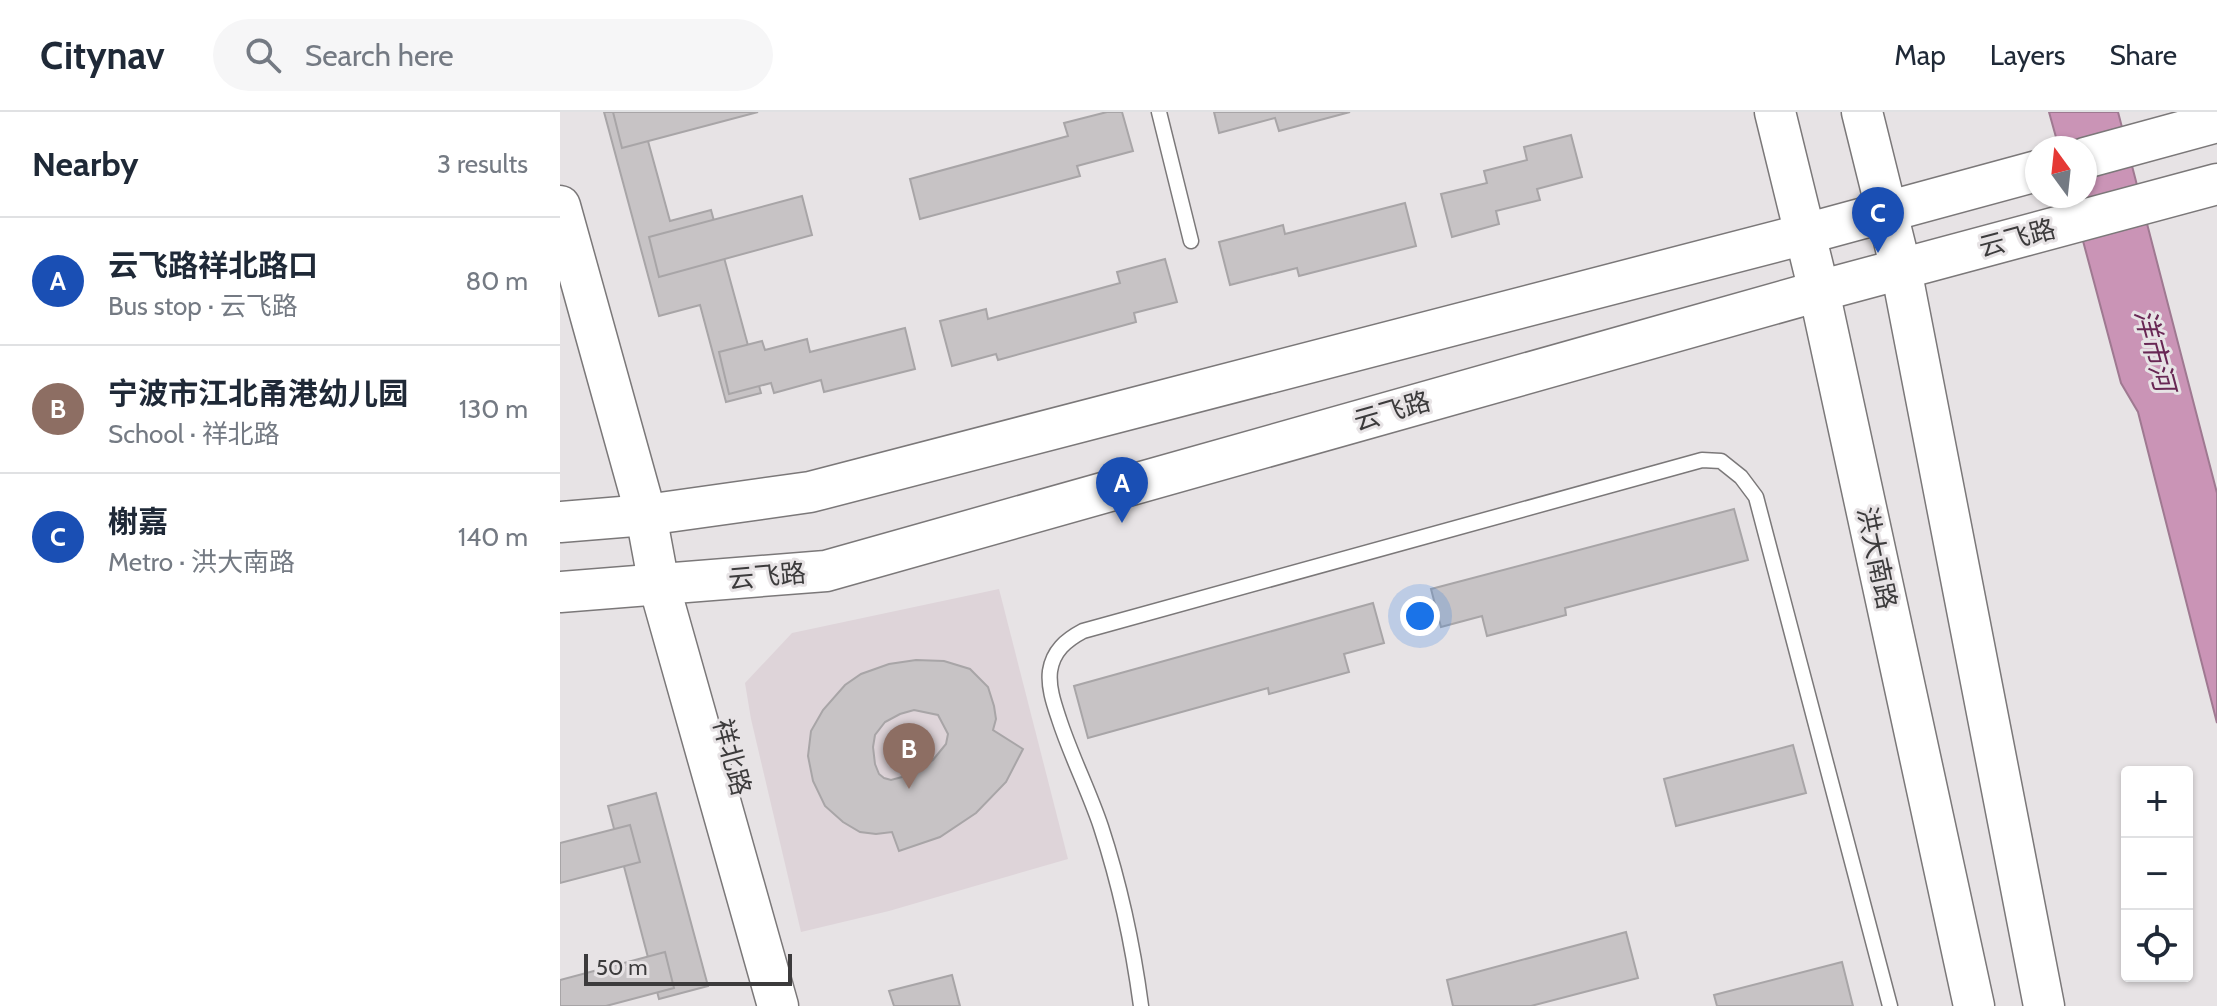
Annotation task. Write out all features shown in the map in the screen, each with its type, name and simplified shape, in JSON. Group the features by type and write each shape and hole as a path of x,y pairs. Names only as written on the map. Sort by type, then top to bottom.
{"main road":[{"name":"洪大南路","path":"1775,112 1819,291 1974,1006"},
{"path":"1862,112 1901,269 2044,1006"},
{"path":"2097,155 2211,124"},
{"path":"560,522 646,515 810,492 2020,176"},
{"name":"云飞路","path":"560,592 826,571 1819,291 2217,184"},
{"name":"祥北路","path":"560,206 646,515 672,584 778,1006"},
{"name":"祥北路","path":"672,584 692,614 801,1006"}],"lane":[{"path":"1159,112 1191,241"},
{"path":"1141,1006 1138,977 1114,866 1052,698 1050,673 1055,654 1067,639 1083,631 1702,460 1721,461 1741,477 1756,497 1890,1006"}],"shaded area":[{"path":"999,589 1068,859 889,911 801,932 745,683 792,633"}],"water":[{"name":"洋市河","path":"2049,112 2118,112 2217,493 2217,723 2138,412 2121,383 2074,208 2097,208 2097,136 2056,136"}],"building":[{"path":"604,112 640,112 670,221 711,210 761,393 726,402 700,305 659,316"},
{"path":"613,112 758,112 622,148"},
{"path":"1107,112 1122,112 1133,151 1077,166 1080,176 920,219 910,179 1068,136 1064,123"},
{"path":"1214,112 1350,112 1279,131 1275,118 1219,133"},
{"path":"1571,135 1582,177 1537,189 1540,200 1496,211 1499,224 1452,237 1441,194 1487,183 1484,171 1527,160 1524,147"},
{"path":"802,196 812,235 659,277 649,237"},
{"path":"1405,203 1416,246 1299,276 1297,268 1230,285 1219,242 1283,225 1285,234"},
{"path":"1165,259 1177,302 1134,313 1136,322 998,360 996,354 952,366 940,321 986,309 988,319 1120,283 1117,272"},
{"path":"905,328 915,369 824,392 821,380 774,393 771,383 729,394 719,352 762,341 765,350 807,339 810,352"},
{"path":"1734,509 1748,560 1565,608 1566,615 1487,636 1482,616 1441,627 1431,589"},
{"path":"1373,603 1384,643 1344,654 1349,672 1269,694 1268,688 1088,738 1074,686"},
{"path":"916,660 944,661 970,669 988,687 996,719 993,730 1023,749 1006,782 976,813 940,837 899,851 892,832 860,832 825,806 813,781 808,756 811,731 823,710 845,685 861,674 889,664","holes":["914,710 938,715 948,734 946,744 933,760 920,769 891,780 879,774 873,747 875,735 885,722"]},
{"path":"1793,745 1806,793 1676,826 1664,779"},
{"path":"656,793 708,986 659,999 608,806"},
{"path":"630,825 640,862 560,883 560,843"},
{"path":"1626,932 1638,978 1531,1006 1453,1006 1447,980"},
{"path":"665,952 674,988 606,1006 560,1006 560,980"},
{"path":"1842,962 1853,1006 1717,1006 1714,995"},
{"path":"952,975 960,1006 894,1006 889,991"}],"place":[{"name":"榭嘉","path":"1878,253"},
{"name":"云飞路祥北路口","path":"1122,523"},
{"name":"宁波市江北甬港幼儿园","path":"909,789"}]}
